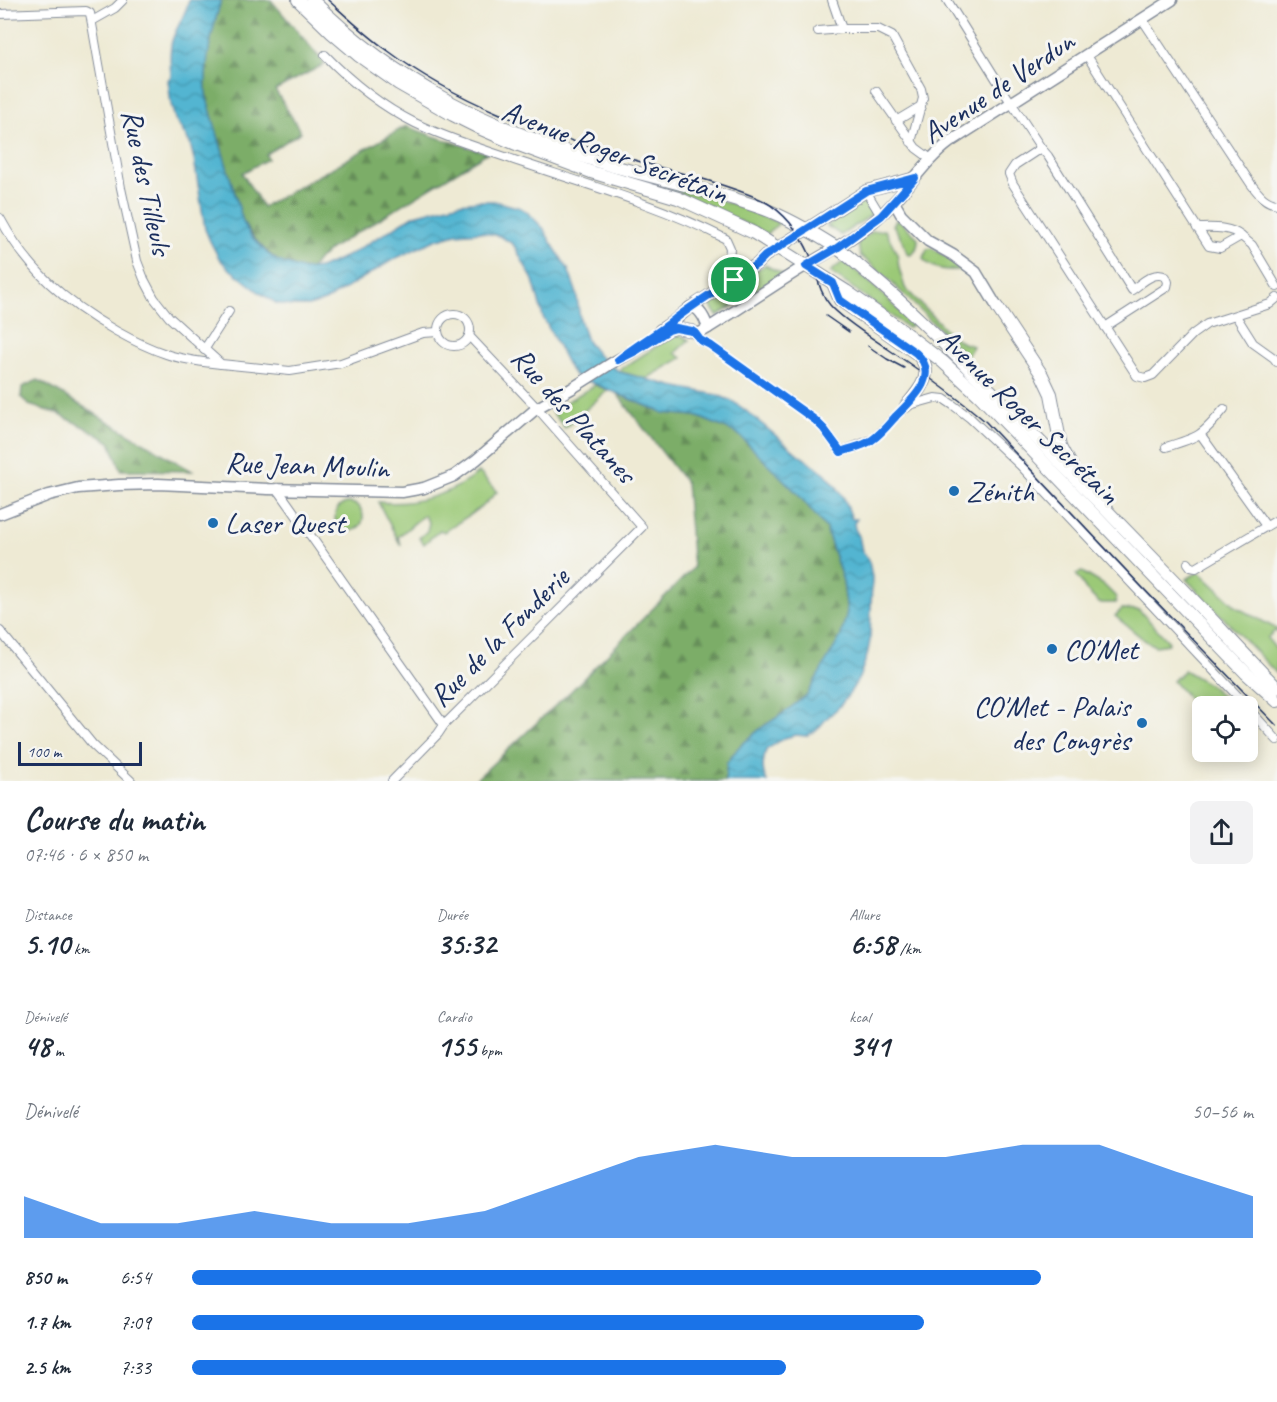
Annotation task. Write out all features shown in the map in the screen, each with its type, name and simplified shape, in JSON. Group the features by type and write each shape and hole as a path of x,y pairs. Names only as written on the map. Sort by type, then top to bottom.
{"main road":[{"name":"Avenue Roger Secrétain","path":"298,0 358,55 407,88 462,120 516,144 580,168 678,198 753,233 833,283 915,340 980,395 1246,673 1277,701"},
{"name":"Avenue Roger Secrétain","path":"312,0 362,45 407,78 442,99 489,122 606,164 713,192 764,209 837,248 914,315 1087,490 1277,688"},
{"path":"833,283 840,300 924,361 925,380 906,406"},
{"path":"997,306 1042,375 1051,394 1061,446 1087,490"},
{"path":"1180,587 1277,680"}],"street":[{"path":"0,14 86,10 91,17 115,8 123,0"},
{"path":"832,0 842,29"},
{"path":"947,0 1141,305"},
{"name":"Avenue de Verdun","path":"615,361 669,330 676,328 700,333 837,248 881,216 931,159 950,142 1172,0"},
{"name":"Rue des Tilleuls","path":"91,17 121,188 137,261 153,298 169,317 204,350"},
{"path":"1143,20 1251,184 1262,199 1277,204"},
{"path":"818,31 878,29 892,36 921,89 923,98 911,142"},
{"path":"1086,54 1209,246 1220,248 1241,236"},
{"path":"325,55 373,98 414,122 460,142 654,208 726,239 729,248 728,270 734,280"},
{"path":"876,91 911,142 931,159"},
{"path":"896,121 921,106"},
{"path":"1041,148 1015,165 1009,174 1012,184 1137,376 1145,378 1153,375 1193,334 1208,324 1270,304 1277,298"},
{"name":"Avenue de Verdun","path":"583,382 734,280 765,256 866,191 915,178"},
{"path":"866,191 881,216"},
{"path":"894,202 902,214 928,241 953,255 976,272 997,306"},
{"name":"Rue des Platanes","path":"0,218 35,270 60,294 89,316 167,355 221,364 290,371 341,363 423,333 438,332"},
{"path":"1197,228 1236,232 1251,246 1277,287"},
{"path":"1105,327 1167,287 1168,282 1161,274 1154,275 1132,290"},
{"path":"710,345 708,328 697,308 688,309 684,318 700,340 815,420 841,452 873,439 906,406 928,399 944,399 970,418 1020,465 1237,696"},
{"path":"221,364 204,350 229,311"},
{"name":"Rue des Platanes","path":"452,315 459,315 470,328 469,336 461,345 456,346 444,343 438,332 441,321 446,316 452,315"},
{"path":"1236,316 1253,343 1277,362"},
{"name":"Rue des Platanes","path":"469,336 537,408 642,527"},
{"name":"Rue Jean Moulin","path":"0,514 49,495 78,488 158,484 402,492 424,488 465,469 537,408 583,382"},
{"path":"1166,447 1201,435 1224,409"},
{"path":"1201,435 1266,526"},
{"path":"277,489 444,725"},
{"path":"1188,563 1191,567 1196,568 1277,520"},
{"name":"Rue de la Fonderie","path":"392,781 444,725 642,527"},
{"path":"0,631 93,745 130,781"},
{"path":"1258,719 1277,740"}],"green space":[{"path":"221,0 271,0 325,64 275,90 301,132 266,154 268,159 242,173 263,207 406,126 487,153 332,248 311,269 300,269 280,262 263,248 243,222 206,96 207,60"},
{"path":"642,179 733,204 779,223 767,234 680,193 642,182"},
{"path":"864,201 873,214 841,235 827,226"},
{"path":"896,220 918,238 917,248 910,255 893,225"},
{"path":"885,230 897,253 905,288 952,336 973,346 967,356 886,277 860,255 859,242 873,231"},
{"path":"932,248 962,269 945,270 927,262 923,259 927,249"},
{"path":"844,261 913,324 908,328 830,272"},
{"path":"765,265 783,274 717,316 708,301"},
{"path":"677,333 689,340 675,353 682,358 646,379 618,371"},
{"path":"38,380 192,471 121,470 110,442 58,414 29,405 21,397 22,387"},
{"path":"595,385 608,390 565,428 551,411"},
{"path":"617,394 664,413 696,416 737,433 798,494 826,528 843,581 847,612 841,636 807,695 739,747 727,763 725,781 474,781 571,691 693,568 686,483"},
{"path":"479,472 497,492 482,507 444,532 440,530 424,544 419,538 427,531 429,523 424,515 398,537 400,544 378,502 405,502 432,497 457,487"},
{"path":"349,503 359,507 363,517 359,527 349,531 339,527 335,517 339,507"},
{"path":"1082,572 1104,585 1116,597 1116,603 1099,603 1087,591 1076,574"},
{"path":"1199,572 1238,608 1277,629 1277,632 1275,631 1267,638 1277,650 1277,674 1186,579"},
{"path":"1122,609 1139,610 1169,642 1168,644 1155,646 1147,642 1115,616"},
{"path":"1184,670 1210,685 1221,696 1192,696 1192,700 1190,700 1173,681"}],"water":[{"path":"189,0 221,0 209,47 206,95 243,222 251,236 268,254 278,261 304,270 320,268 349,255 415,215 460,203 478,201 494,201 521,208 544,229 568,269 576,291 580,319 587,341 598,355 620,372 717,395 732,401 825,473 836,486 845,500 852,519 857,519 854,523 855,529 862,551 869,561 872,577 870,641 867,656 859,678 849,694 816,731 806,736 796,735 784,738 766,750 763,766 767,781 725,781 727,763 738,748 761,728 807,695 841,636 847,612 843,581 826,528 798,494 737,433 696,416 664,413 576,376 571,371 543,317 533,280 513,244 500,236 480,232 456,234 435,240 394,259 325,301 308,306 276,303 227,267 219,258 205,229 190,143 175,119 171,104 168,80 171,76 171,45"}],"tram line":[{"path":"328,0 387,50 441,85 499,114 560,137 724,186 756,197 772,206 791,224 802,239 823,294 830,305 858,329 938,384 986,422 1277,726"},
{"path":"826,316 849,332"},
{"path":"868,346 904,368"}],"place":[{"name":"Zénith","path":"954,491"},
{"name":"Laser Quest","path":"213,523"},
{"name":"CO'Met","path":"1052,649"},
{"name":"CO'Met - Palais des Congrès","path":"1142,723"}],"route":[{"path":"915,178 881,216 837,248 806,266 833,283 840,300 922,358 926,365 923,384 873,439 841,452 815,420 700,340 692,331 676,328 669,330 618,360 688,309 734,280 765,256 866,191 915,178"}]}
